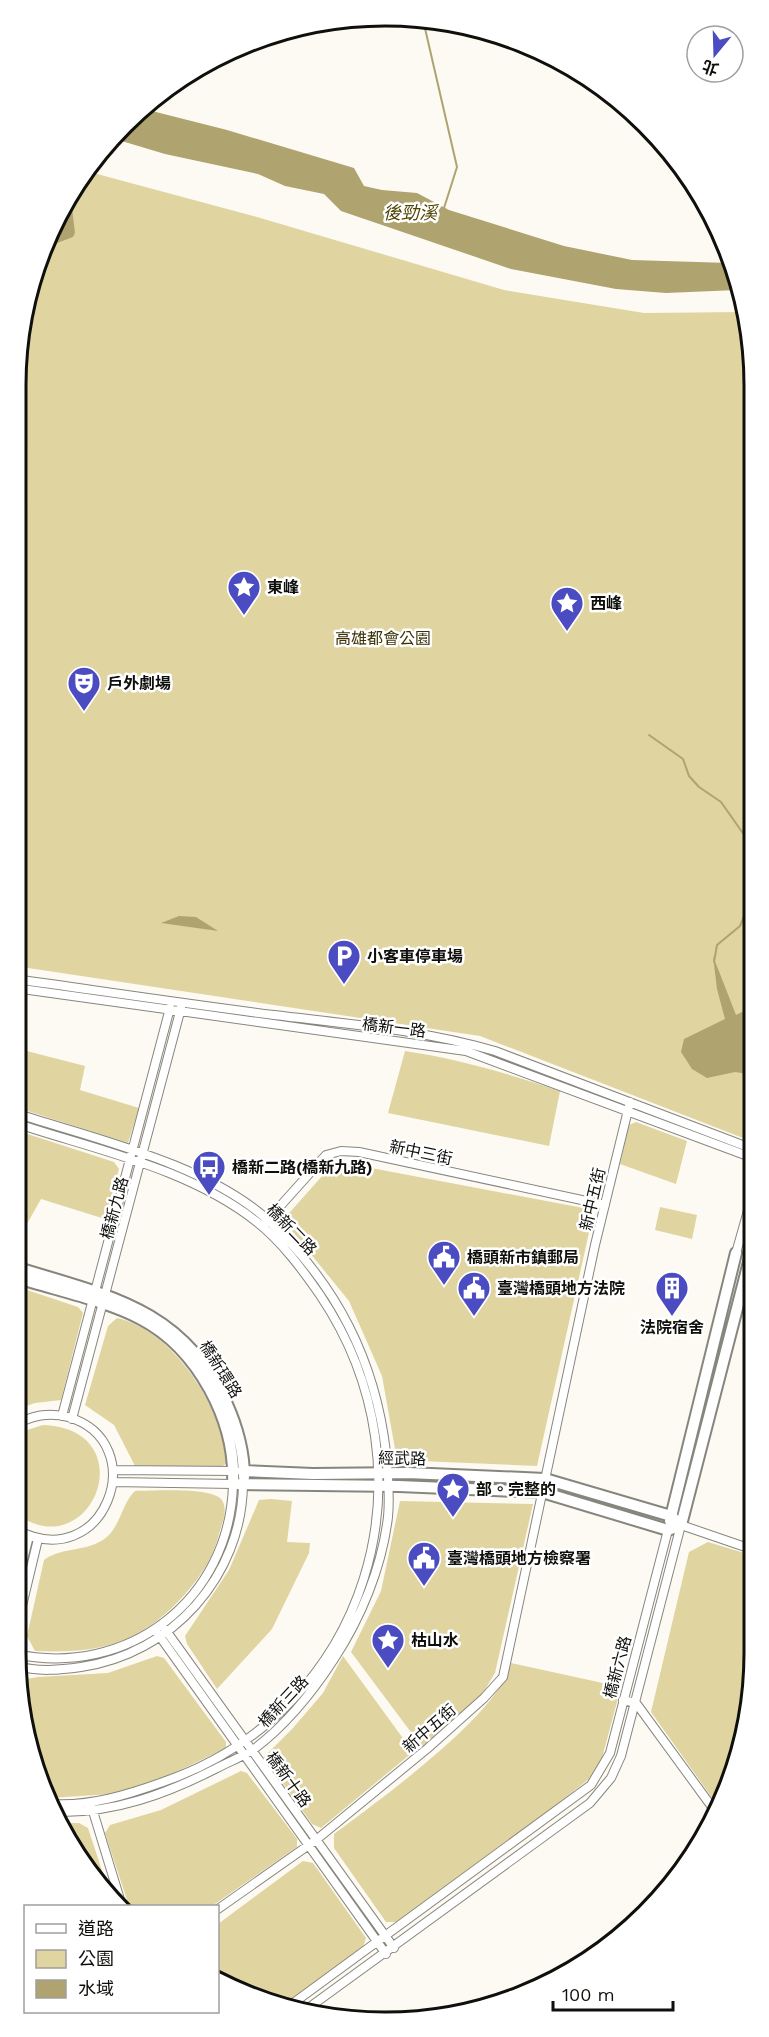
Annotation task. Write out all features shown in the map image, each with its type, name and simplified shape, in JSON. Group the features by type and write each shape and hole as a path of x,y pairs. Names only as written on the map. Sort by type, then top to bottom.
{"street":[{"name":"橋新一路","path":"26,981 182,1004 352,1024 467,1043 744,1154"},
{"name":"橋新一路","path":"26,990 466,1051 744,1146"},
{"name":"橋新九路","path":"72,1419 132,1152 172,1002"},
{"name":"橋新九路","path":"62,1416 140,1163 182,1004"},
{"name":"新中五街","path":"219,1908 313,1842 428,1748 484,1698 503,1677 605,1205 629,1107"},
{"name":"橋新二路","path":"26,1117 142,1155 217,1185 268,1220 319,1277 343,1314 356,1342 377,1395 383,1485"},
{"name":"橋新二路","path":"26,1128 140,1163 190,1182 261,1227 310,1281 335,1318 359,1367 383,1472"},
{"name":"新中三街","path":"261,1227 326,1155 341,1151 359,1152 605,1205"},
{"name":"橋新六路","path":"297,2000 591,1785 610,1753 744,1225"},
{"name":"橋新環路","path":"26,1271 156,1317 194,1349 220,1389 239,1436 239,1521 229,1556 204,1598 165,1636 113,1661 94,1666 55,1670 26,1667"},
{"name":"橋新環路","path":"26,1280 99,1298"},
{"name":"橋新六路","path":"313,2005 386,1954 590,1803 611,1778 617,1767 636,1703 744,1281"},
{"path":"26,1420 33,1417 62,1416 84,1425 104,1444 113,1470 113,1482 104,1511 89,1527 69,1538 38,1539 28,1536 26,1544"},
{"name":"經武路","path":"113,1470 383,1472 545,1479 671,1516 681,1525 744,1547"},
{"name":"經武路","path":"113,1482 383,1485 542,1492 668,1530"},
{"name":"橋新環路","path":"26,1655 58,1659 96,1655 114,1651 159,1628 193,1595 215,1561 238,1484"},
{"name":"橋新三路","path":"60,1804 92,1806 189,1773 243,1745 280,1713 311,1679 336,1642 361,1589 374,1547 383,1485"},
{"name":"橋新三路","path":"63,1811 178,1788 248,1752 288,1719 317,1684 356,1621 383,1547 388,1514 383,1485"},
{"path":"668,1530 681,1525"},
{"path":"26,1589 38,1539"},
{"name":"橋新十路","path":"159,1628 313,1842 394,1948"},
{"path":"623,1700 636,1703 710,1804"},
{"path":"92,1806 118,1892"},
{"name":"橋新十路","path":"313,1842 386,1954"}],"green space":[{"name":"高雄都會公園","path":"95,173 257,217 504,290 644,313 736,312 744,384 744,1138 480,1036 26,968 26,361 32,314 53,247 74,205"},
{"path":"26,1051 85,1066 80,1090 139,1108 128,1143 26,1111"},
{"path":"405,1051 484,1068 560,1091 549,1146 388,1113"},
{"path":"636,1122 687,1141 676,1184 620,1164 629,1125"},
{"path":"26,1134 114,1162 119,1169 105,1219 41,1199 26,1226"},
{"path":"350,1164 594,1210 537,1466 397,1460 382,1376 349,1301 283,1220 331,1166"},
{"path":"660,1207 697,1215 692,1239 655,1230"},
{"path":"26,1290 78,1307 83,1313 61,1400 26,1406"},
{"path":"117,1318 138,1325 157,1338 192,1374 216,1419 227,1463 217,1470 135,1466 114,1425 85,1405 108,1326"},
{"path":"43,1425 75,1432 93,1448 100,1470 97,1492 85,1511 66,1524 43,1526 26,1518 27,1430"},
{"path":"135,1491 194,1491 215,1495 221,1499 224,1516 217,1543 206,1565 186,1593 169,1610 136,1635 100,1647 35,1651 27,1636 44,1560 59,1553 102,1541 113,1530"},
{"path":"259,1500 292,1501 287,1542 310,1543 309,1553 272,1629 217,1689 187,1644 185,1636 229,1570"},
{"path":"400,1501 533,1504 495,1673 483,1693 422,1747 351,1652 381,1591"},
{"path":"708,1542 744,1553 744,1652 737,1723 712,1798 651,1712 689,1552"},
{"path":"157,1656 164,1658 226,1742 226,1748 168,1776 112,1794 57,1798 32,1723 26,1679 108,1673"},
{"path":"343,1656 413,1752 321,1828 312,1824 264,1757 323,1693"},
{"path":"511,1663 621,1687 602,1758 589,1779 487,1859 396,1922 386,1922 334,1848 334,1834 406,1779 462,1731 485,1707 502,1684"},
{"path":"241,1771 247,1773 297,1839 297,1847 213,1905 130,1905 105,1833 110,1825 161,1810"},
{"path":"69,1823 79,1823 88,1828 104,1875 86,1852"},
{"path":"303,1861 313,1863 366,1938 363,1947 291,1999 247,1984 219,1970 219,1923"}],"water":[{"name":"後勁溪","path":"153,111 227,130 354,168 364,186 417,193 449,210 564,246 632,260 722,263 730,290 666,293 616,289 511,269 341,211 324,194 285,186 258,174 165,154 122,141"},
{"path":"72,209 75,233 73,237 54,244"},
{"path":"179,916 196,917 218,931 161,923"},
{"path":"713,956 736,1015 744,1011 744,1073 735,1072 707,1078 692,1069 681,1052 684,1039 725,1019 717,989"}],"waterway":[{"path":"425,28 457,167 444,208"},
{"path":"649,735 683,759 689,776 699,787 721,802 744,835"},
{"path":"714,962 717,945 740,926 744,916"}],"place":[{"name":"東峰","path":"244,616"},
{"name":"西峰","path":"567,632"},
{"name":"戶外劇場","path":"84,712"},
{"name":"小客車停車場","path":"344,985"},
{"name":"橋新二路(橋新九路)","path":"209,1196"},
{"name":"橋頭新市鎮郵局","path":"444,1286"},
{"name":"臺灣橋頭地方法院","path":"474,1317"},
{"name":"法院宿舍","path":"672,1317"},
{"name":"部。完整的","path":"453,1518"},
{"name":"臺灣橋頭地方檢察署","path":"424,1587"},
{"name":"枯山水","path":"388,1669"}]}
